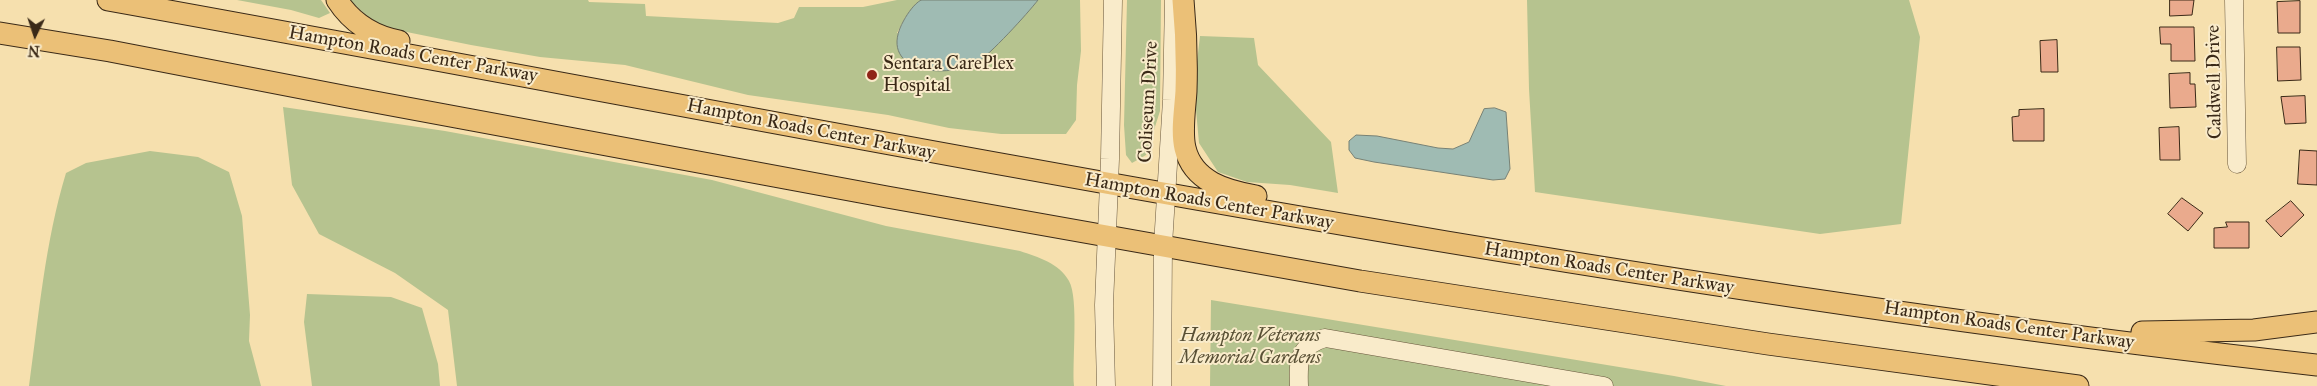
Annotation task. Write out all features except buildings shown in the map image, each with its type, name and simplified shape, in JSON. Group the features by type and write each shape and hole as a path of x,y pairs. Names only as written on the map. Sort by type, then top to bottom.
{"main road":[{"name":"Hampton Roads Center Parkway","path":"108,0 1109,185 1507,253 1797,298 2317,365"},
{"path":"336,0 345,13 362,28 384,38 584,75 654,100"},
{"path":"1183,0 1187,38 1184,140 1188,157 1200,174 1208,181 1229,191 1316,206 1507,253"},
{"path":"0,33 120,53 348,97 1350,279 1768,344 2078,386"},
{"path":"2017,327 2162,333 2254,330 2317,322"},
{"path":"2018,378 2048,386"}],"street":[{"name":"Coliseum Drive","path":"1106,386 1104,305 1113,0"},
{"name":"Coliseum Drive","path":"1162,386 1163,246 1172,100 1174,0"},
{"name":"Caldwell Drive","path":"2234,0 2237,164"},
{"path":"1299,386 1299,360 1303,351 1316,341 1325,338 1551,381 1604,386"}],"green space":[{"path":"237,0 321,0 330,13 319,18 291,10"},
{"name":"Sentara CarePlex Hospital","path":"350,0 588,0 589,2 645,4 646,16 778,23 794,18 799,7 863,7 897,0 921,0 905,18 897,33 998,44 1038,0 1080,0 1081,51 1077,85 1076,120 1066,134 1001,134 949,128 888,115 748,95 625,65 540,57 377,26"},
{"path":"1127,0 1161,0 1160,111 1146,155 1132,163 1126,155 1124,125"},
{"path":"1527,0 1909,0 1920,37 1901,224 1820,234 1535,192 1529,89"},
{"path":"1200,36 1254,38 1258,65 1331,142 1338,193 1290,185 1247,182 1218,172 1199,143 1194,88"},
{"path":"283,107 445,131 712,180 886,226 1020,251 1054,265 1069,281 1074,301 1074,386 457,386 448,310 395,273 319,234 292,185"},
{"path":"150,151 198,157 229,172 242,216 250,315 249,341 261,386 29,386 48,252 66,173 86,163"},
{"path":"307,294 391,297 422,308 438,364 440,386 312,386 304,322"},
{"name":"Hampton Veterans Memorial Gardens","path":"1211,300 1674,376 1726,386 1210,386"}],"water":[{"path":"921,0 1038,0 1008,34 982,59 962,68 947,71 917,67 905,60 898,51 897,37 904,20"},
{"path":"1495,108 1506,112 1510,169 1505,179 1493,180 1374,162 1355,158 1349,150 1349,141 1356,135 1377,136 1438,148 1453,149 1469,142 1484,109"}],"place":[{"name":"Sentara CarePlex Hospital","path":"872,75"}]}
